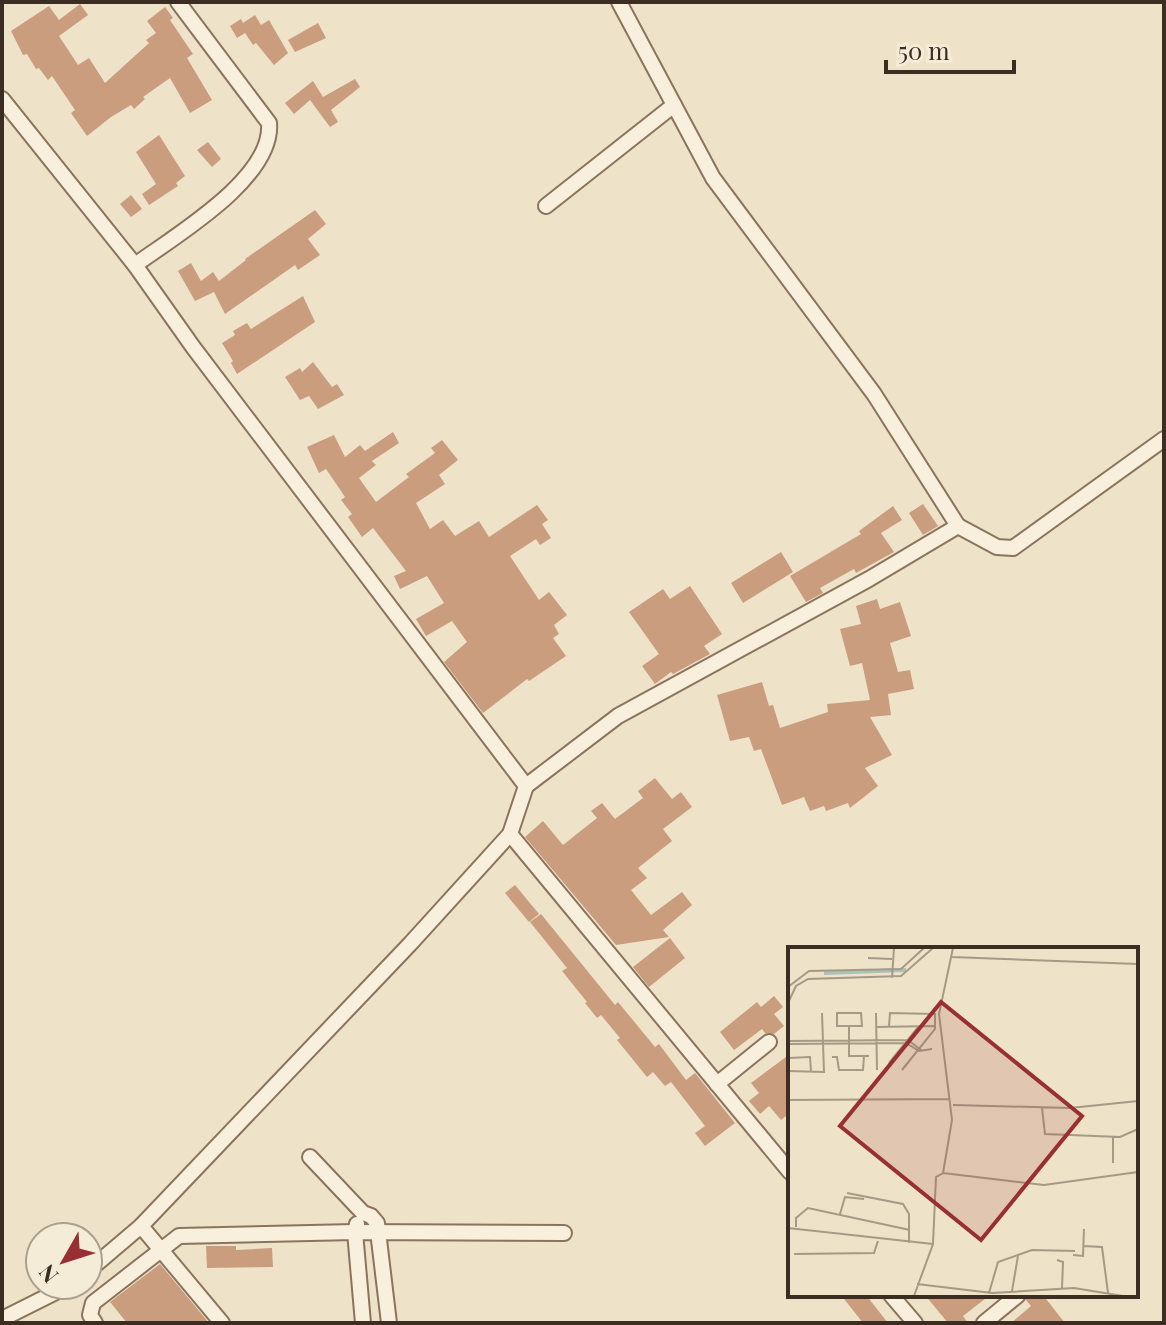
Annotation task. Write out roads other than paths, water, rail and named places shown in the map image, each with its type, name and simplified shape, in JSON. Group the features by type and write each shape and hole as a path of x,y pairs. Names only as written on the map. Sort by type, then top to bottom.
{"street":[{"path":"135,265 239,188 261,157 270,130 269,123 178,2"},
{"path":"619,2 713,178 874,394 958,526 997,547 1013,548 1164,439"},
{"path":"2,99 135,265 193,347 526,786"},
{"path":"546,206 674,105"},
{"path":"104,1257 141,1226 410,944 510,834 526,786 618,716 897,564 958,526"},
{"path":"510,834 717,1084 785,1156"},
{"path":"717,1084 769,1042"},
{"path":"310,1157 363,1213 374,1219 389,1323"},
{"path":"363,1213 355,1232 363,1323"},
{"path":"141,1226 222,1323"},
{"path":"95,1323 90,1315 93,1303 181,1236 355,1232 564,1233"},
{"path":"893,1297 915,1323"},
{"path":"984,1323 1016,1297"},
{"path":"2,1319 38,1301"}]}
